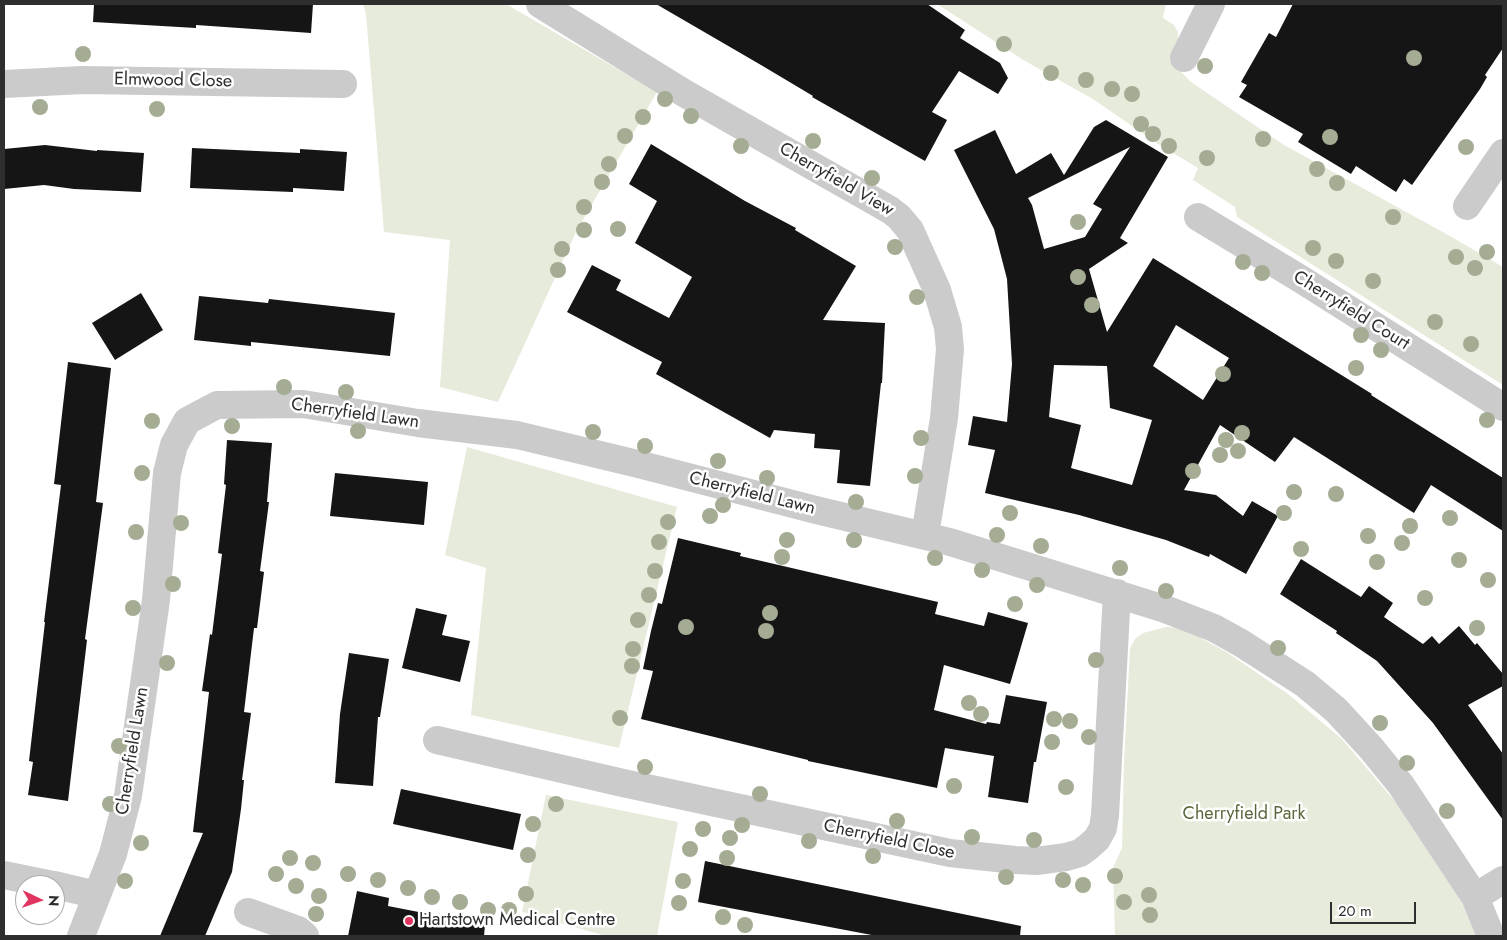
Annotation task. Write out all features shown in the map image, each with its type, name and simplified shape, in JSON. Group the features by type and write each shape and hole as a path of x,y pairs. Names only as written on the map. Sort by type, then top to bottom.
{"street":[{"name":"Cherryfield View","path":"540,4 684,93 890,210 910,230 937,290 948,327 950,348 944,418 925,535"},
{"path":"1184,58 1211,4"},
{"name":"Elmwood Close","path":"4,84 83,80 343,84"},
{"path":"1467,206 1503,153"},
{"name":"Cherryfield Court","path":"1198,217 1294,275 1503,407"},
{"name":"Cherryfield Lawn","path":"81,936 112,854 128,796 156,600 167,473 174,446 187,421 217,405 303,404 418,423 517,435 816,510 925,535"},
{"path":"925,535 1117,593 1190,618 1214,628 1241,643 1301,682 1336,710 1372,748 1401,785 1474,897 1491,936"},
{"name":"Cherryfield Close","path":"437,740 623,783 950,853 1036,861 1066,857 1080,853 1088,847 1097,839 1103,828 1117,593"},
{"path":"1474,897 1503,880"},
{"path":"65,888 97,895"},
{"path":"248,912 298,930 305,936"}],"green space":[{"path":"363,4 506,4 657,92 576,232 498,402 440,387 450,240 384,232 366,14"},
{"path":"937,4 1166,4 1163,18 1174,25 1178,32 1178,40 1170,61 1191,82 1284,145 1503,267 1503,385 1237,217 1235,207 1193,180 1198,168 1158,144 1093,99 1025,61"},
{"path":"467,447 677,507 619,748 471,715 486,568 445,555"},
{"name":"Cherryfield Park","path":"1166,627 1183,628 1228,653 1288,694 1342,739 1398,805 1449,881 1465,909 1476,936 1115,936 1113,868 1122,848 1130,648 1135,639 1143,633"},
{"path":"546,795 678,822 657,936 606,936 522,912"}],"building":[{"path":"94,4 313,4 311,33 196,25 196,28 93,22"},
{"path":"656,4 927,4 965,30 960,38 1000,63 1008,78 998,94 959,71 932,112 947,120 925,161 812,97"},
{"path":"1293,4 1503,4 1503,48 1485,75 1487,77 1480,89 1412,185 1404,179 1396,192 1356,166 1351,174 1298,142 1303,134 1239,97 1247,85 1241,82 1269,33 1276,37"},
{"path":"1106,120 1168,157 1120,238 1128,243 1089,269 1107,332 1153,258 1503,478 1503,531 1431,485 1414,513 1294,437 1275,462 1220,425 1184,490 1216,495 1243,516 1252,501 1278,516 1246,574 1210,554 1209,557 1166,540 1079,515 985,493 995,450 968,445 973,416 1007,422 1012,364 1007,279 994,229 954,150 995,130 1016,174 1051,153 1064,175 1094,127","holes":["1130,147 1093,204 1102,209 1085,237 1044,249 1032,205 1028,198","1176,325 1229,358 1203,400 1153,366","1054,365 1107,366 1110,408 1152,420 1132,485 1071,468 1081,425 1049,417"]},
{"path":"651,144 745,201 796,228 795,230 856,266 823,320 885,323 882,383 870,486 837,483 840,450 814,448 815,434 774,430 770,438 656,374 662,362 567,312 592,265 621,280 616,290 669,318 692,277 635,243 657,201 629,184"},
{"path":"45,145 97,151 144,153 141,192 74,189 44,185 4,189 4,149"},
{"path":"192,148 300,153 300,149 347,152 344,191 293,188 293,192 190,188"},
{"path":"141,293 163,330 115,360 92,323"},
{"path":"199,296 268,303 269,299 395,313 390,356 251,342 251,346 194,340"},
{"path":"68,362 111,368 96,502 103,503 85,639 87,640 68,801 28,795 33,762 29,761 61,485 54,484"},
{"path":"227,440 272,443 267,502 269,502 260,571 264,572 257,628 254,628 244,712 251,713 242,780 244,780 241,809 232,872 205,936 160,936 203,833 193,832 209,692 202,691 210,634 212,635 222,554 218,553 226,485 224,484"},
{"path":"335,473 428,482 424,525 330,516"},
{"path":"678,538 741,553 740,556 938,602 935,614 984,626 988,612 1028,623 1010,684 944,665 934,710 986,724 987,722 1000,724 1006,695 1047,702 1036,762 1034,762 1028,803 988,797 994,756 945,748 937,788 808,761 641,719 653,671 643,669 658,603 662,604"},
{"path":"1301,559 1361,597 1369,586 1393,603 1384,617 1423,644 1432,636 1439,644 1459,626 1475,645 1477,643 1503,674 1503,686 1468,705 1503,754 1503,820 1433,723 1377,661 1336,633 1337,631 1280,594"},
{"path":"416,608 447,615 442,635 470,641 460,682 402,668"},
{"path":"349,653 389,659 380,717 378,717 373,786 335,783 340,714"},
{"path":"401,789 521,814 513,850 393,824"},
{"path":"705,861 1021,926 1020,936 877,936 698,902"},
{"name":"Hartstown Medical Centre","path":"357,891 389,898 388,906 485,925 484,936 348,936"}],"place":[{"name":"Hartstown Medical Centre","path":"409,921"}]}
